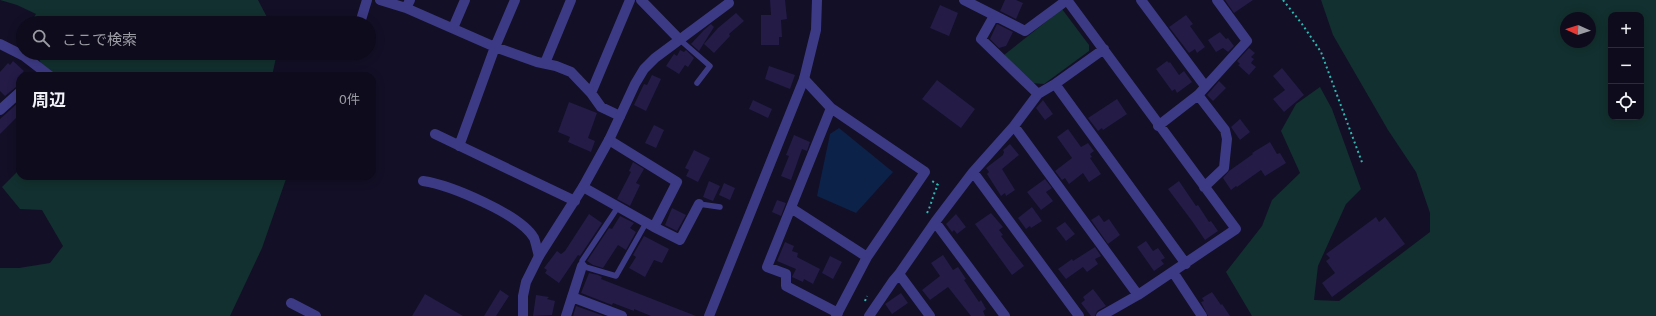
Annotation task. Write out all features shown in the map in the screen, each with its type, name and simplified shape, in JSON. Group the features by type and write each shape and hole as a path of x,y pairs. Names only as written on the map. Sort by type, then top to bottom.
{"street":[{"path":"362,16 366,0"},
{"path":"380,0 408,4 453,28 495,47 571,72 591,93 601,107 620,116"},
{"path":"453,28 465,0"},
{"path":"459,146 495,47 515,0"},
{"path":"545,64 571,0"},
{"path":"591,93 630,0"},
{"path":"641,0 679,39"},
{"path":"709,316 804,79 816,30 817,0"},
{"path":"964,0 1025,31 1067,0 1104,49 1158,126 1236,229 1138,295 1100,316"},
{"path":"1140,0 1205,86"},
{"path":"1158,126 1198,95 1247,40 1217,0"},
{"path":"523,316 523,296 526,282 539,256 575,201 609,140 644,69 654,58 731,1"},
{"path":"994,16 981,39 1038,94"},
{"path":"0,44 16,52"},
{"path":"868,316 935,222 973,172 1014,126 1038,94 1055,84 1104,49"},
{"path":"30,60 45,72"},
{"path":"36,72 38,66"},
{"path":"804,79 831,108 925,172 867,257 837,314 786,286 786,274 767,267 831,108"},
{"path":"1055,84 1186,264"},
{"path":"1198,95 1225,130 1227,140 1224,168 1204,187"},
{"path":"0,110 16,96"},
{"path":"1014,126 1138,295"},
{"path":"435,134 575,201"},
{"path":"609,140 677,182 650,225"},
{"path":"973,172 1080,316"},
{"path":"423,181 435,183 460,191 522,225 534,238 539,256"},
{"path":"583,186 650,225 680,240 700,204"},
{"path":"791,208 867,257"},
{"path":"935,222 1005,316"},
{"path":"566,316 582,266"},
{"path":"1173,272 1202,316"},
{"path":"899,274 930,316"},
{"path":"572,297 622,316"},
{"path":"291,303 316,316"}],"lane":[{"path":"679,39 710,66 697,83"},
{"path":"700,204 720,207"},
{"path":"618,207 582,261 582,266 616,276 650,225"}],"path":[{"path":"1282,0 1302,24 1321,52 1363,165"},
{"path":"923,175 938,185 933,194 932,203"}],"green space":[{"path":"0,0 258,0 266,16 35,16 36,14 17,5"},
{"path":"1321,0 1656,0 1656,316 1252,316 1226,272 1262,226 1272,200 1300,173 1281,131 1296,104 1320,87 1332,109 1361,189 1346,204 1318,266 1314,300 1339,301 1430,232 1430,213 1416,172 1388,130 1333,35"},
{"path":"1062,9 1089,45 1089,51 1044,84 1031,83 1004,55"},
{"path":"40,60 275,60 273,72 44,72"},
{"path":"16,173 16,180 286,180 262,248 230,316 0,316 0,268 19,268 50,263 63,246 42,210 20,209 2,187"}],"water":[{"path":"839,128 893,172 856,213 817,196 830,134"}],"building":[{"path":"770,0 785,0 787,19 781,20 782,37 779,37 779,45 761,45 761,15 771,15"},
{"path":"1005,0 1016,0 1023,3 1016,19 1000,11"},
{"path":"1225,0 1253,0 1234,13"},
{"path":"940,5 958,13 949,36 930,28"},
{"path":"736,13 744,21 729,34 730,36 714,53 704,44 718,28"},
{"path":"1186,15 1193,24 1190,26 1205,47 1197,53 1195,49 1189,53 1169,27"},
{"path":"711,24 714,27 699,51 691,44"},
{"path":"997,24 1013,32 1006,46 999,48 990,39"},
{"path":"1220,32 1226,39 1228,38 1234,46 1228,52 1223,48 1216,52 1208,40"},
{"path":"1249,48 1255,53 1251,57 1254,59 1251,63 1256,67 1249,75 1238,65 1240,64 1237,61"},
{"path":"680,50 684,52 686,50 694,58 688,67 685,65 679,74 666,66 674,54 677,56"},
{"path":"13,61 24,71 16,72 16,87 5,96 0,91 0,72 8,63 10,65"},
{"path":"1167,61 1169,63 1170,62 1179,75 1184,71 1192,82 1177,93 1175,89 1172,91 1156,69"},
{"path":"769,66 795,75 790,89 765,79"},
{"path":"1282,68 1304,95 1284,112 1273,99 1285,90 1273,76"},
{"path":"652,75 661,79 646,111 634,105 644,84 647,85"},
{"path":"937,80 975,109 961,128 922,99"},
{"path":"1219,81 1226,88 1213,101 1207,95"},
{"path":"1117,99 1127,114 1103,130 1102,128 1098,131 1088,118"},
{"path":"753,100 772,109 768,118 749,109"},
{"path":"1043,100 1053,114 1045,120 1036,108"},
{"path":"569,102 597,113 588,138 595,141 591,152 568,142 570,137 558,132"},
{"path":"16,105 16,118 0,134 0,119"},
{"path":"1240,119 1250,132 1240,140 1231,127"},
{"path":"654,125 664,130 656,148 645,143"},
{"path":"1068,129 1081,147 1088,143 1094,151 1090,154 1092,157 1090,158 1101,174 1089,182 1083,173 1069,184 1065,178 1062,180 1055,171 1072,158 1057,137"},
{"path":"794,135 810,142 807,151 802,149 791,180 781,176 789,156 786,155"},
{"path":"1270,142 1277,154 1280,153 1286,163 1265,176 1261,170 1231,190 1223,178 1229,171 1253,154 1252,153"},
{"path":"1010,144 1019,155 1002,169 1015,190 1006,196 1005,193 1001,196 987,174 989,172 986,168 1003,155 1003,150"},
{"path":"694,150 710,158 698,182 686,176 689,170 685,168"},
{"path":"633,162 644,169 636,183 640,185 630,206 617,199 631,172 629,171"},
{"path":"1045,179 1052,188 1046,192 1053,201 1041,210 1027,192"},
{"path":"709,181 720,186 713,201 703,197"},
{"path":"1179,181 1196,206 1198,205 1209,222 1211,221 1218,231 1205,240 1168,189"},
{"path":"724,183 735,188 730,200 719,195"},
{"path":"777,200 786,203 781,216 772,212"},
{"path":"1032,207 1042,221 1031,228 1030,226 1026,229 1018,218"},
{"path":"672,208 686,215 677,231 665,225"},
{"path":"991,213 1003,227 999,230 1003,235 1001,236 1024,266 1012,275 975,224"},
{"path":"589,214 602,223 580,256 578,255 559,283 545,273 547,270 544,268 557,251 561,254 565,251"},
{"path":"956,214 966,227 957,234 954,230 952,232 946,224"},
{"path":"1099,215 1104,222 1109,219 1120,235 1108,244 1091,220"},
{"path":"620,216 634,223 630,228 636,232 626,250 618,245 603,268 593,265 587,261 609,228 612,229"},
{"path":"1376,217 1379,222 1385,217 1405,244 1332,297 1322,283 1335,273 1326,261 1330,258 1326,254"},
{"path":"1065,222 1075,234 1066,241 1056,228"},
{"path":"644,236 669,249 662,263 654,260 645,277 629,268 636,257 633,255"},
{"path":"1146,241 1153,251 1158,248 1165,258 1161,260 1164,264 1154,271 1137,247"},
{"path":"785,242 794,246 792,251 798,253 797,257 820,269 813,284 804,279 803,282 792,277 796,269 777,261"},
{"path":"1095,247 1101,256 1095,259 1098,264 1087,272 1083,267 1066,279 1058,269 1072,259 1073,261"},
{"path":"943,255 953,270 958,267 966,279 964,280 979,302 981,300 986,309 983,311 985,316 971,316 948,287 930,300 922,290 940,276 931,263"},
{"path":"830,256 842,262 833,279 822,273"},
{"path":"589,273 598,275 602,277 601,279 696,316 651,316 613,303 612,305 581,293"},
{"path":"1093,289 1106,306 1097,311 1095,316 1091,316 1081,303 1085,300 1083,297"},
{"path":"500,290 509,296 496,316 484,316"},
{"path":"1212,292 1230,316 1208,316 1201,302 1204,301 1202,298"},
{"path":"901,293 908,303 892,314 885,304"},
{"path":"425,294 463,316 412,316"},
{"path":"536,295 549,297 547,299 555,301 552,315 533,316"},
{"path":"576,306 604,316 573,316"}]}
